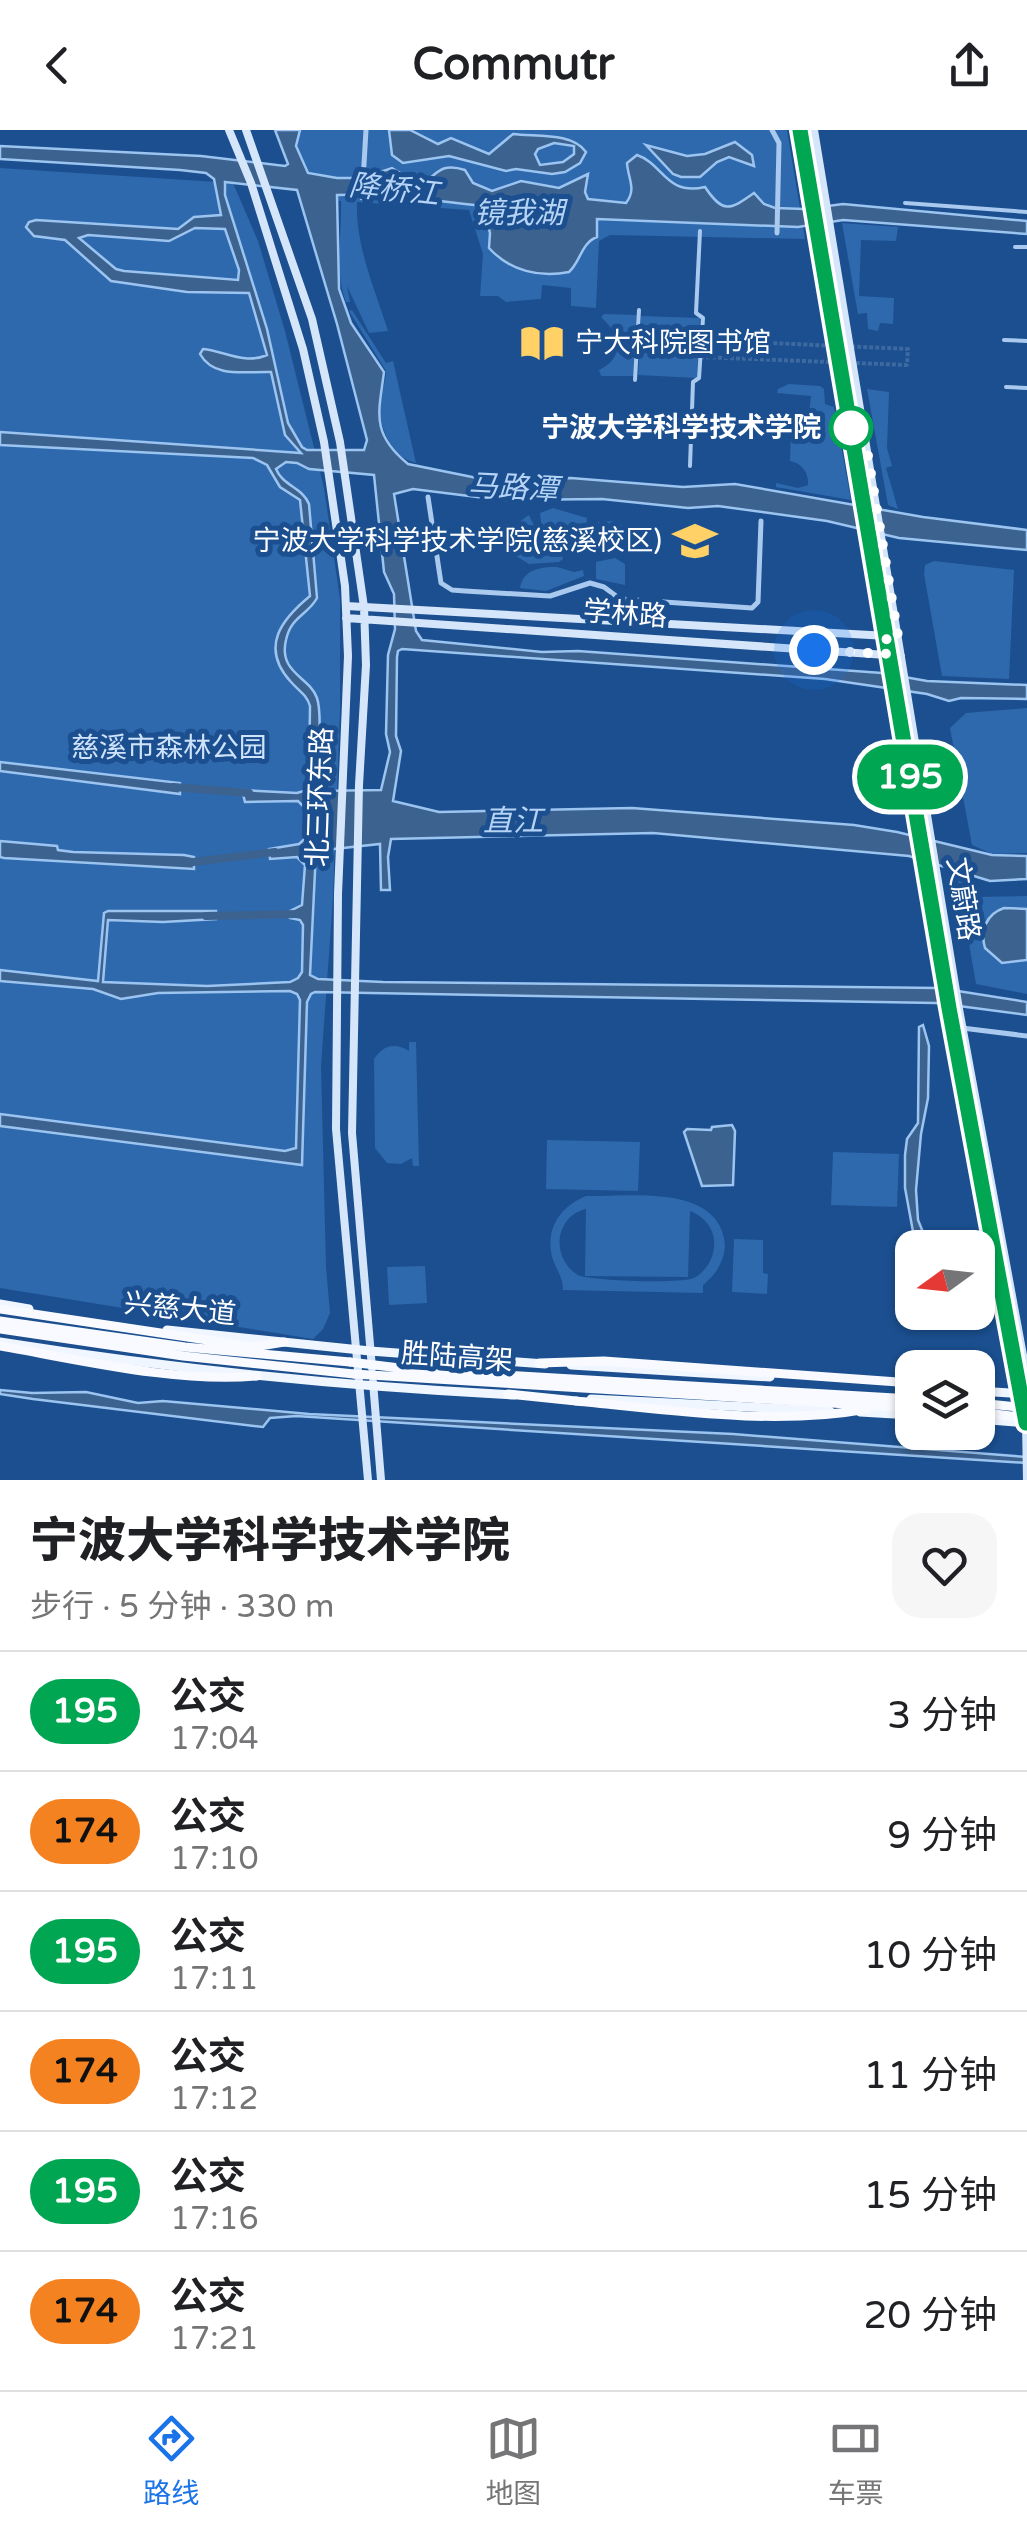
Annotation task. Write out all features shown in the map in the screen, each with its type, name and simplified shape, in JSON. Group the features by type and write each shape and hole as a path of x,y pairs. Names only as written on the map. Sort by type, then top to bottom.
{"highway":[{"path":"0,1306 229,1344 254,1347 284,1342"},
{"name":"胜陆高架","path":"0,1321 185,1348 416,1370 895,1398"},
{"name":"胜陆高架","path":"0,1330 184,1356 354,1374 895,1408"},
{"path":"0,1344 97,1363 216,1378 257,1376"},
{"path":"539,1364 604,1362 895,1383"},
{"path":"508,1394 787,1416 825,1416 882,1406"},
{"path":"995,1405 1027,1408"},
{"path":"995,1418 1027,1421"}],"main road":[{"name":"北三环东路","path":"229,130 251,183 302,349 324,442 346,606 336,1129 368,1480"},
{"name":"北三环东路","path":"246,130 312,319 340,442 364,607 366,665 352,1133 381,1480"},
{"name":"文蔚路","path":"800,130 920,840 1024,1394 1027,1480"},
{"name":"文蔚路","path":"814,130 936,871 953,1005 962,1028 1027,1377"},
{"name":"学林路","path":"346,606 898,636"},
{"name":"学林路","path":"346,618 901,656"},
{"name":"兴慈大道","path":"0,1306 103,1323 357,1350 895,1383"},
{"name":"兴慈大道","path":"0,1344 373,1388 895,1410"},
{"path":"995,1392 1024,1394"}],"street":[{"path":"362,198 366,130"},
{"path":"772,130 779,143 777,233"},
{"path":"905,203 1027,212"},
{"path":"690,466 693,382 699,378 702,318 696,313 700,231"},
{"path":"1015,247 1027,247"},
{"path":"635,380 639,310"},
{"path":"1004,340 1027,340"},
{"path":"1006,387 1027,388"},
{"path":"428,497 441,583 452,590 465,591 550,596 590,584 632,601 752,608 758,602 762,521"},
{"path":"962,1028 1027,1036"}],"green space":[{"path":"279,130 787,130 805,239 610,235 599,241 596,308 571,306 571,288 542,285 541,299 506,302 498,296 480,296 483,254 469,210 357,202 363,251 388,331 369,333 347,286 350,302 346,302 342,290 341,201 303,198"},
{"name":"慈溪市森林公园","path":"0,168 233,183 258,241 285,331 324,488 340,599 333,898 321,1066 330,1313 313,1339 0,1288"},
{"path":"842,223 898,227 896,241 861,240 859,296 894,298 893,324 880,323 878,331 868,329 867,313 858,314"},
{"path":"352,310 386,363 393,361 416,463 399,454 387,436 380,415 386,371 349,311"},
{"path":"637,315 634,376 601,376 599,370 617,352 616,338 601,317"},
{"path":"641,316 700,318 697,378 638,375"},
{"path":"789,384 820,386 824,389 825,404 834,407 851,500 776,487 776,483 798,488 808,485 804,469 790,461 791,425 808,426 811,396 777,393"},
{"path":"867,389 889,392 887,448 892,466 886,468 898,509 888,505"},
{"path":"553,508 587,518 585,551 568,547 542,530 540,513"},
{"path":"529,515 538,534 560,548 563,559 559,562 529,564 516,556 514,533"},
{"path":"614,521 625,527 626,536 610,548 598,550 598,522"},
{"path":"615,558 625,564 625,585 596,579 596,562"},
{"path":"934,561 1014,570 1009,679 942,676 924,574 925,565"},
{"path":"557,567 574,572 583,570 584,576 546,591 520,588 529,573"},
{"path":"1027,708 1027,853 992,854 972,845 950,728 966,713"},
{"path":"958,880 969,881 975,897 1027,896 1027,994 976,984"},
{"path":"409,1042 416,1042 419,1166 413,1166 412,1158 401,1164 387,1163 375,1148 374,1059 390,1046 409,1051"},
{"path":"547,1140 640,1142 638,1191 546,1189"},
{"path":"833,1152 899,1154 897,1207 831,1205"},
{"path":"645,1195 686,1201 704,1209 717,1221 724,1238 720,1264 703,1285 703,1293 563,1290 553,1260 552,1230 561,1213 586,1196","holes":["586,1209 585,1276 688,1277 690,1211 705,1221 713,1235 710,1261 694,1278 654,1281 586,1277 569,1268 560,1248 562,1228 576,1213"]},
{"path":"734,1239 763,1240 767,1294 732,1292"},
{"path":"425,1266 427,1303 389,1305 387,1267"}],"water":[{"path":"275,130 300,130 296,146 308,173 337,178 376,178 392,168 413,186 441,170 455,168 465,170 473,183 492,191 521,181 559,188 588,174 588,199 626,203 631,188 627,163 637,155 673,183 692,189 705,187 717,202 727,206 754,193 764,204 775,208 843,204 1027,221 1027,234 843,220 798,227 597,219 597,237 588,243 569,272 547,274 516,267 489,248 490,233 483,206 392,196 337,195 339,289 351,323 384,372 379,411 382,432 408,464 487,480 571,478 683,487 735,484 923,517 1027,530 1027,550 899,538 827,521 718,506 688,508 602,499 501,500 413,489 394,494 416,631 422,640 542,652 578,651 882,673 927,681 1027,685 1027,699 949,701 927,694 825,679 402,649 397,657 396,736 401,751 393,801 439,812 632,808 854,825 992,855 1027,856 1027,879 990,881 909,856 653,833 391,839 390,890 381,890 380,844 316,851 310,975 318,979 383,982 939,988 1027,1002 1027,1015 936,1003 315,992 307,1002 302,1165 0,1126 0,1114 285,1151 296,1148 300,1000 297,994 158,993 121,999 93,989 0,981 0,970 98,981 104,913 108,911 216,911 216,919 108,920 103,982 207,986 290,982 302,972 303,925 290,918 290,911 302,905 305,865 297,857 270,859 269,849 299,844 308,836 309,812 298,801 245,802 242,790 297,793 307,790 309,783 310,706 281,669 276,645 283,624 310,596 300,500 280,487 267,465 253,458 0,445 0,432 301,453 285,435 271,372 222,370 200,354 203,349 242,358 267,355 249,293 187,292 111,281 65,240 34,236 26,227 36,220 178,229 194,217 221,215 214,179 206,173 180,170 0,159 0,146 288,164","holes":["225,182 297,190 367,440 364,450 307,450 288,423 267,329 225,195","195,228 225,229 239,270 238,280 116,269 79,238 88,235 169,241","286,462 309,469 374,475 384,572 394,594 395,629 388,655 386,734 390,752 381,790 316,791 319,706 313,691 290,667 285,651 292,626 317,598 309,504 276,469"]},
{"path":"389,130 410,130 438,144 451,138 489,154 513,134 563,138 586,152 580,163 552,174 506,171 449,156 403,163 392,155","holes":["554,143 574,146 574,154 563,162 540,165 535,154"]},
{"path":"735,142 752,155 754,166 729,157 700,177 673,174 646,145 687,156 705,154"},
{"path":"0,762 180,783 180,794 0,771"},
{"path":"0,841 57,846 58,850 73,852 184,855 194,857 194,869 4,858 0,857"},
{"path":"1004,908 1027,909 1027,960 1002,963 985,948 986,924"},
{"path":"923,1025 929,1046 928,1098 916,1190 922,1230 913,1230 905,1188 905,1155 907,1139 918,1123 919,1027"},
{"path":"732,1125 733,1185 702,1186 684,1132"},
{"path":"0,1390 86,1392 138,1403 163,1401 309,1414 733,1434 895,1447 895,1450 1027,1457 1027,1463 296,1416 270,1418 263,1427 0,1394"}],"waterway":[{"path":"173,787 249,793"},
{"name":"直江","path":"185,863 275,852"},
{"path":"206,916 297,914"}],"tunnel":[{"path":"700,357 907,365 908,349 701,340"}],"bus line":[{"name":"195","path":"800,130 949,1008 1026,1423"}],"place":[{"name":"宁大科院图书馆","path":"542,343"},
{"name":"宁波大学科学技术学院","path":"851,428"},
{"name":"宁波大学科学技术学院(慈溪校区)","path":"695,541"}],"route":[{"path":"814,650 889,654 886,636 898,636 864,432 851,428"}],"water label":[{"name":"降桥江","path":"394,190"},
{"name":"镜我湖","path":"519,213"},
{"name":"马路潭","path":"513,488"}]}
